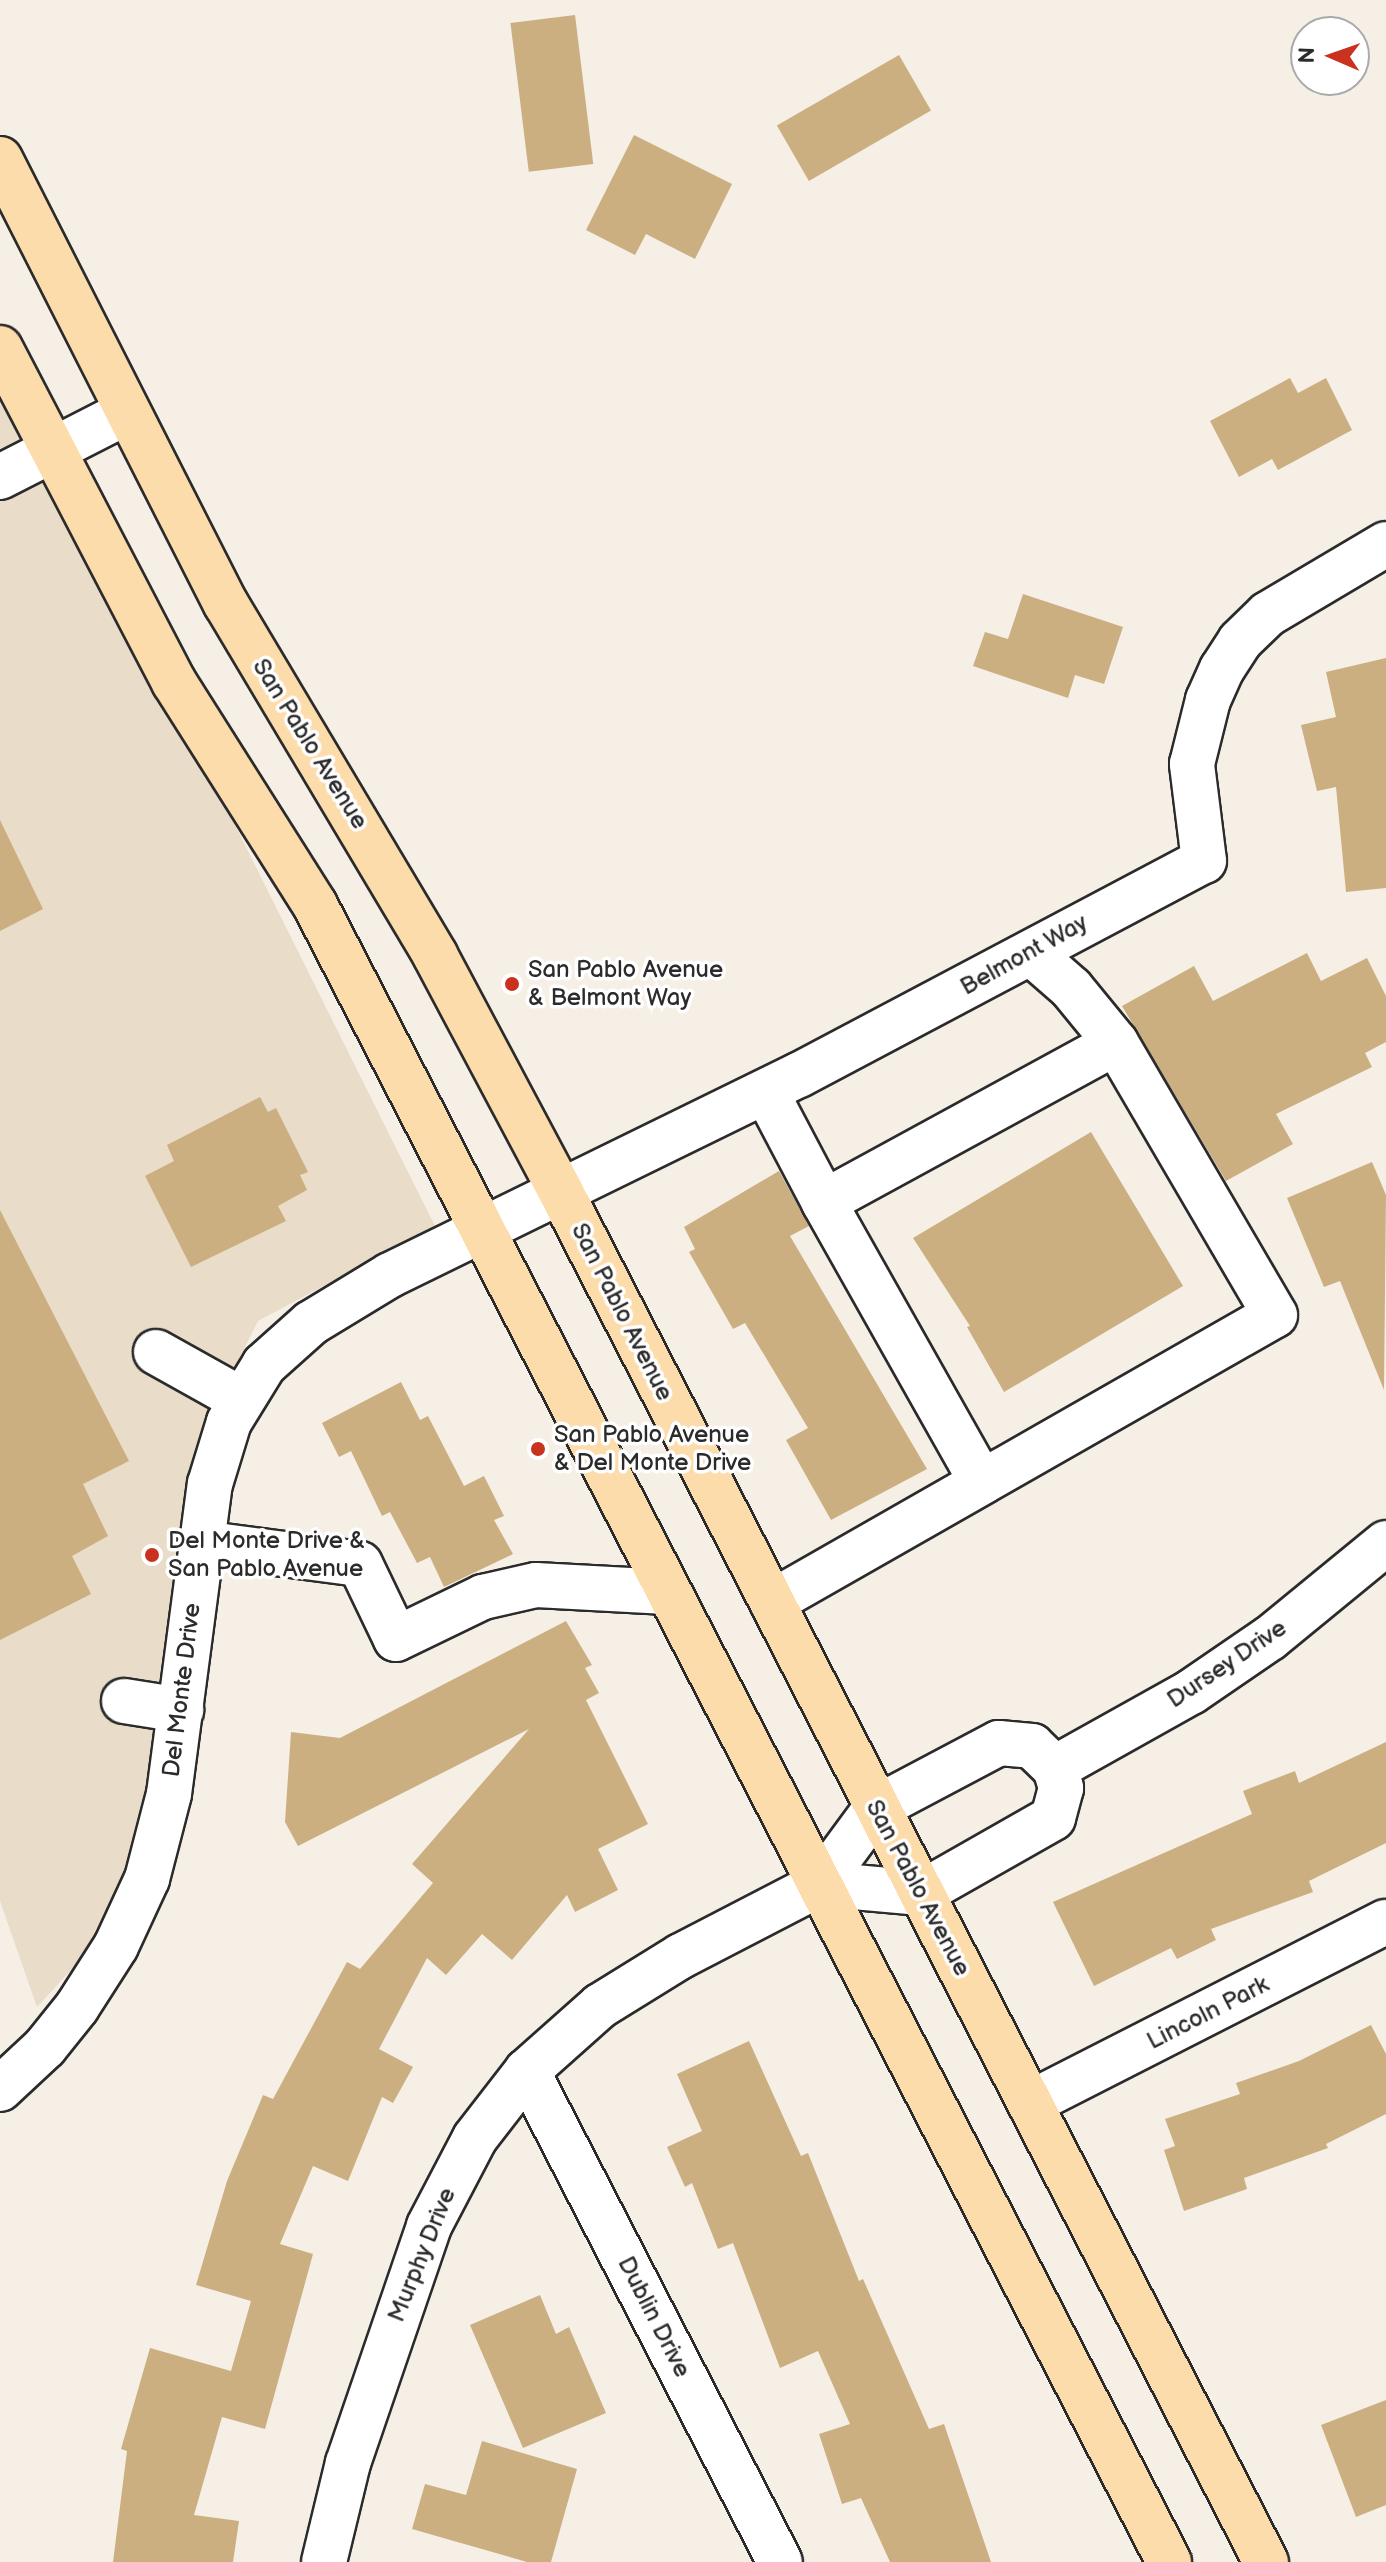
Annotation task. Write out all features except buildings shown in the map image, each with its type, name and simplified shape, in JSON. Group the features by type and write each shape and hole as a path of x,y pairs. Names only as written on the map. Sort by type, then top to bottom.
{"main road":[{"name":"San Pablo Avenue","path":"0,159 226,604 435,955 561,1192 1266,2562"},
{"path":"0,348 174,682 315,905 1169,2562"}],"street":[{"path":"0,477 127,412"},
{"name":"Belmont Way","path":"481,1232 766,1092 1204,861 1192,764 1208,700 1222,669 1240,641 1268,614 1386,544"},
{"path":"772,1602 1275,1315 1116,1043 1071,988 1031,953"},
{"path":"824,1202 1116,1043"},
{"path":"766,1092 824,1202 981,1481"},
{"name":"Del Monte Drive","path":"0,2089 60,2030 128,1924 160,1837 181,1710 200,1543 214,1465 240,1399 272,1356 311,1323 390,1275 481,1232"},
{"path":"156,1352 240,1399"},
{"path":"200,1543 360,1564 396,1639 483,1597 536,1585 667,1592"},
{"name":"Dursey Drive","path":"1055,1768 1191,1692 1270,1638 1386,1543"},
{"path":"124,1701 181,1710"},
{"path":"999,1743 1032,1746 1055,1768 1061,1788 1053,1818 921,1893 820,1884 876,1808 999,1743"},
{"name":"Murphy Drive","path":"324,2562 348,2463 429,2226 475,2138 527,2071 600,2006 681,1956 820,1884"},
{"name":"Lincoln Park","path":"1030,2103 1384,1928"},
{"name":"Dublin Drive","path":"527,2071 780,2562"}],"shaded area":[{"path":"0,354 435,1226 258,1321 195,1448 146,1819 104,1934 37,2007 0,1901"}],"place":[{"name":"San Pablo Avenue & Belmont Way","path":"512,984"},
{"name":"San Pablo Avenue & Del Monte Drive","path":"538,1449"},
{"name":"Del Monte Drive & San Pablo Avenue","path":"152,1555"}]}
